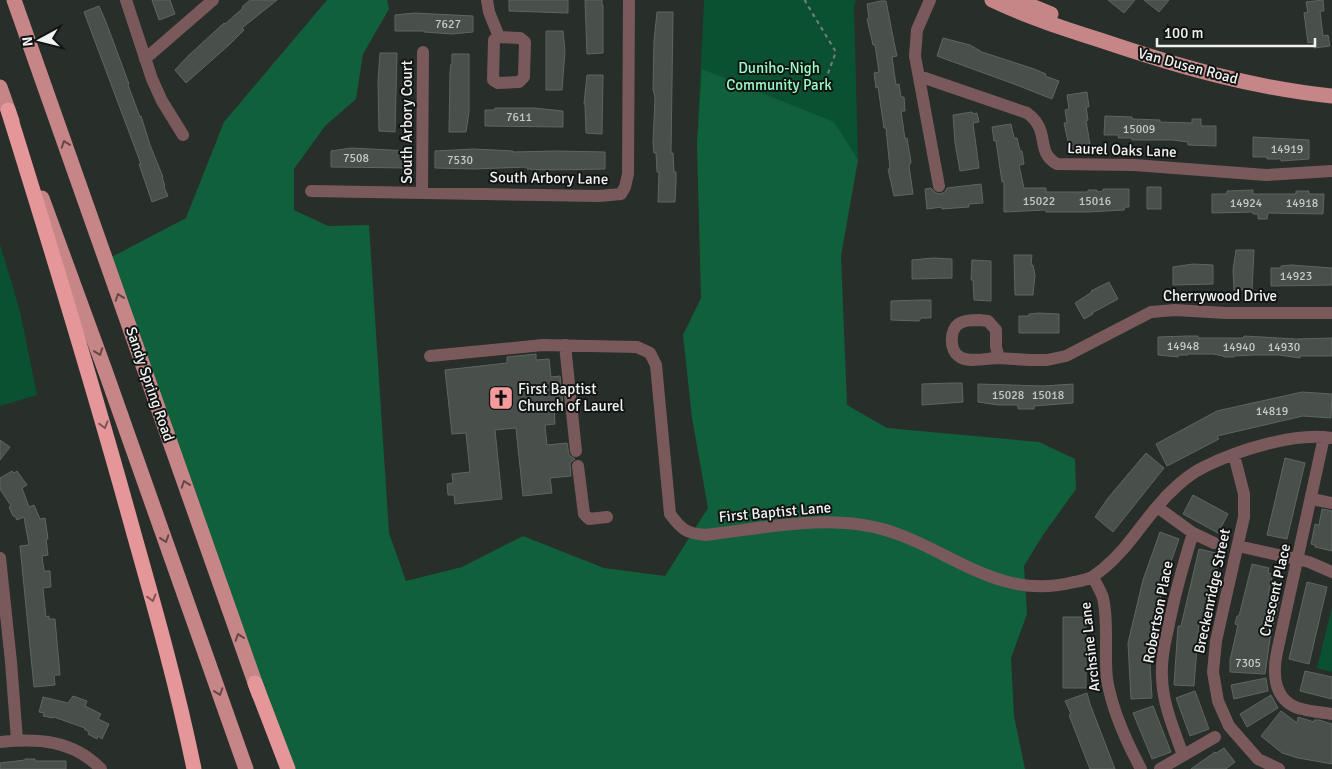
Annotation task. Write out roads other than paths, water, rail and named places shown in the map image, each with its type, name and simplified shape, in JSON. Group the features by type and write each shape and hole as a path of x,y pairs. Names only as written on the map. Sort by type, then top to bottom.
{"highway":[{"path":"8,110 49,240 117,472 170,667 194,769"},
{"path":"255,683 288,769"}],"main road":[{"name":"Sandy Spring Road","path":"14,0 284,769"},
{"name":"Van Dusen Road","path":"992,0 1064,30 1138,54 1270,88 1332,96"},
{"name":"Van Dusen Road","path":"1017,0 1098,33 1200,64 1305,84 1332,86"},
{"path":"0,87 106,373 246,769"}],"street":[{"path":"126,0 145,59 162,100 183,134"},
{"path":"145,59 213,0"},
{"path":"487,0 489,12 499,37"},
{"name":"South Arbory Lane","path":"311,191 599,196 620,194 625,188 628,174 629,0"},
{"path":"930,0 918,26 915,40 915,56 939,186"},
{"name":"South Arbory Court","path":"422,192 424,52"},
{"name":"Laurel Oaks Lane","path":"918,76 1027,113 1040,126 1048,158 1057,164 1134,165 1266,175 1332,170"},
{"name":"Cherrywood Drive","path":"998,358 1046,360 1066,356 1151,312 1175,310 1226,313 1332,313"},
{"path":"566,345 576,451"},
{"name":"First Baptist Lane","path":"430,356 516,346 566,345 636,347 650,352 656,365 670,514 680,527 690,533 705,534 828,521 864,525 901,534 982,574 1026,586 1060,586 1093,577 1122,552 1157,507 1183,482 1203,467 1272,442 1306,437 1328,437"},
{"name":"Crescent Place","path":"1328,437 1275,663 1275,677 1278,688 1284,698 1294,706 1332,714"},
{"name":"Breckenridge Street","path":"1234,455 1244,494 1244,517 1216,641 1212,672 1218,701 1229,726 1254,764 1279,769"},
{"path":"578,466 584,514 589,519 608,517"},
{"path":"1312,499 1332,503"},
{"path":"1157,507 1193,533 1214,542"},
{"name":"Robertson Place","path":"1183,755 1164,698 1162,678 1163,654 1182,565 1193,533"},
{"path":"1238,546 1298,560 1332,572"},
{"path":"0,558 17,740"},
{"name":"Archsine Lane","path":"1093,577 1103,596 1106,622 1107,680 1113,706 1127,743 1141,769"},
{"path":"1160,769 1215,736"},
{"path":"0,742 38,740 65,745 81,753 101,769"}],"place":[{"name":"First Baptist Church of Laurel","path":"501,398"}],"park label":[{"name":"Duniho-Nigh Community Park","path":"779,76"}]}
